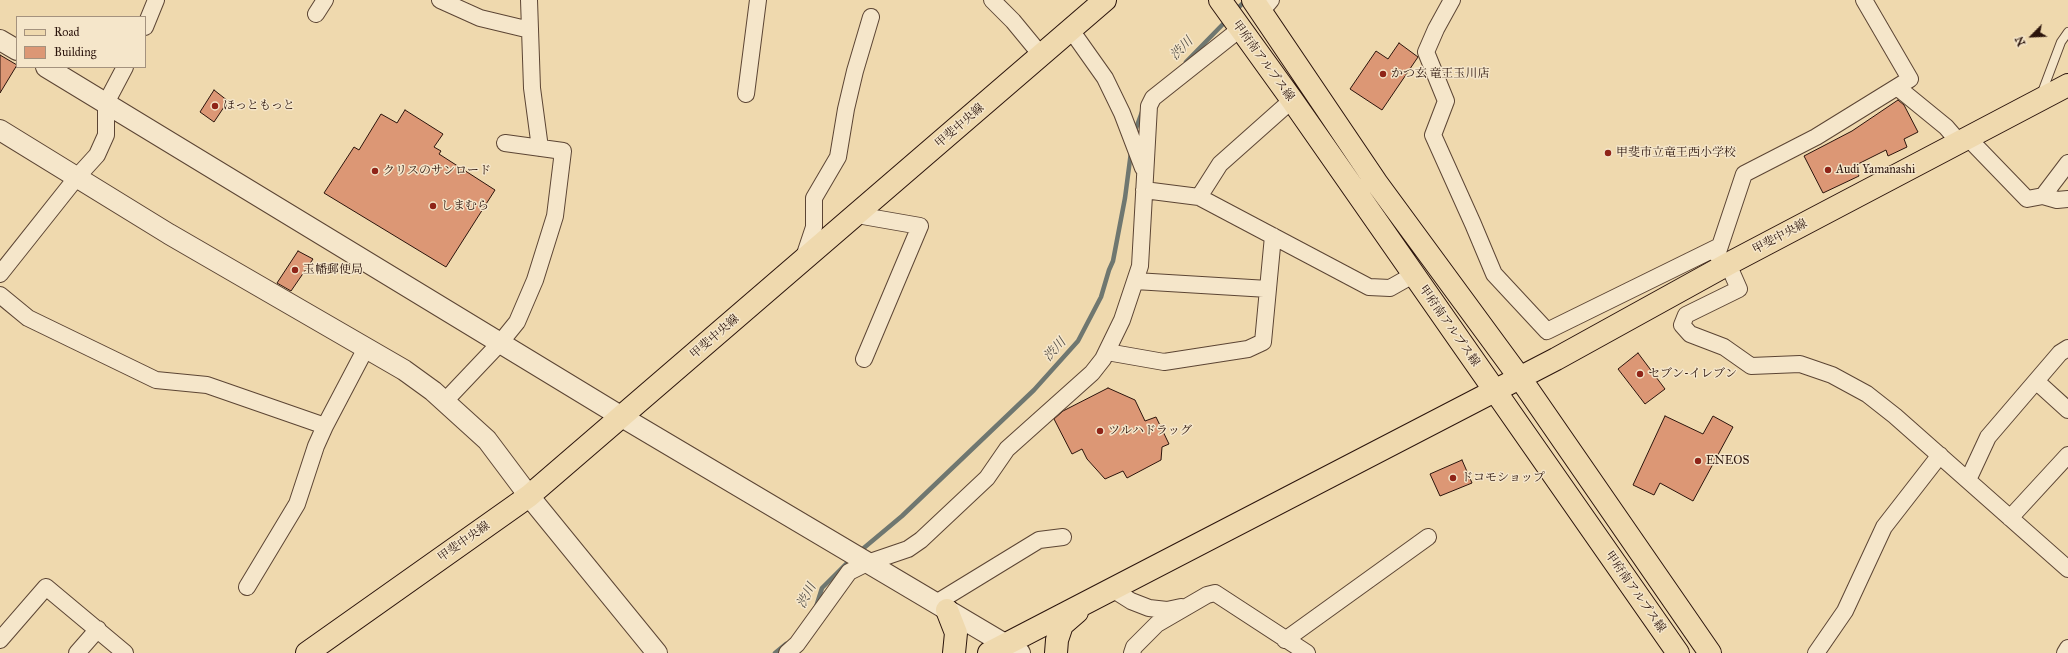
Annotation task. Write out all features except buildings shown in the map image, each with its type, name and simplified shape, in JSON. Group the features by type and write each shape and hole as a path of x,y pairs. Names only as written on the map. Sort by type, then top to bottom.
{"main road":[{"name":"甲斐中央線","path":"307,653 529,496 802,263 1105,0"},
{"name":"甲府南アルプス線","path":"1220,0 1292,100 1673,651"},
{"name":"甲府南アルプス線","path":"1262,4 1376,182 1520,378 1710,653"},
{"name":"甲斐中央線","path":"1104,594 1520,378 1723,259 1963,140 2068,85"},
{"path":"1005,650 1104,594"},
{"path":"1056,653 1057,640 1062,625 1104,594"},
{"path":"941,607 956,633 954,653"}],"street":[{"path":"146,25 156,0"},
{"path":"316,14 325,0"},
{"path":"440,0 480,18 530,30"},
{"path":"529,0 532,88 540,148"},
{"path":"746,94 758,0"},
{"path":"992,0 1014,21 1042,55"},
{"path":"1452,0 1436,28 1426,52 1446,101 1433,136 1494,274 1547,331 1723,259"},
{"path":"1864,0 1910,79 1816,138 1744,174 1723,259 1739,289 1686,315 1682,325 1690,334 1724,348 1751,366 1800,364 1832,376 1867,394 1940,455 2068,569"},
{"path":"802,263 814,227 814,198 838,157 846,109 855,71 871,17"},
{"path":"787,653 797,644 848,572 867,563 908,549 921,540 987,478 1007,449 1092,373 1107,352 1122,320 1140,266 1148,106 1153,98 1240,29"},
{"path":"1071,30 1105,78 1122,114 1145,173"},
{"path":"0,40 16,49"},
{"path":"48,68 622,418 941,607 1005,650"},
{"path":"0,274 76,177 97,155 106,135 106,103 124,68"},
{"path":"1897,87 1963,140 2027,199 2042,196 2057,200 2068,199"},
{"path":"1198,197 1220,164 1292,100"},
{"path":"0,130 169,234 404,370 445,401 487,440 529,496 657,653"},
{"path":"445,401 518,322 535,280 555,216 563,151 505,143"},
{"path":"2042,196 2068,163"},
{"path":"1144,190 1198,197 1369,287 1390,288 1413,275"},
{"path":"857,215 920,226 864,359"},
{"path":"1107,352 1164,362 1248,349 1264,342 1273,236"},
{"path":"1135,281 1268,289"},
{"path":"0,295 28,318 156,380 207,385 325,426"},
{"path":"247,587 297,504 316,446 366,348"},
{"path":"1968,480 1988,437 2060,353 2068,348"},
{"path":"2036,381 2068,410"},
{"path":"1816,653 1845,611 1884,527 1940,455"},
{"path":"2010,518 2068,455"},
{"path":"941,607 1039,540 1063,537"},
{"path":"1286,640 1428,537"},
{"path":"0,640 46,587 125,653"},
{"path":"1132,653 1134,647 1157,624 1207,594 1215,593 1307,653"},
{"path":"1104,594 1131,601 1149,608 1167,610 1187,606"},
{"path":"77,653 98,629"},
{"path":"2065,653 2068,648"}],"lane":[{"path":"2039,101 2061,42 2068,32"}],"waterway":[{"name":"渋川","path":"1235,11 1246,0"},
{"name":"渋川","path":"1186,62 1227,20"},
{"name":"渋川","path":"1135,131 1142,112"},
{"name":"渋川","path":"859,552 902,516 1034,390 1078,341 1101,297 1113,261 1125,198 1131,152"},
{"name":"渋川","path":"816,607 822,588 852,558"},
{"name":"渋川","path":"775,653 786,644"}],"place":[{"name":"かつ玄 竜王玉川店","path":"1383,74"},
{"name":"ほっともっと","path":"215,106"},
{"name":"甲斐市立竜王西小学校","path":"1608,153"},
{"name":"Audi Yamanashi","path":"1828,170"},
{"name":"クリスのサンロード","path":"375,171"},
{"name":"しまむら","path":"433,206"},
{"name":"玉幡郵便局","path":"295,270"},
{"name":"セブン-イレブン","path":"1640,374"},
{"name":"ツルハドラッグ","path":"1100,431"},
{"name":"ENEOS","path":"1698,461"},
{"name":"ドコモショップ","path":"1453,478"}]}
